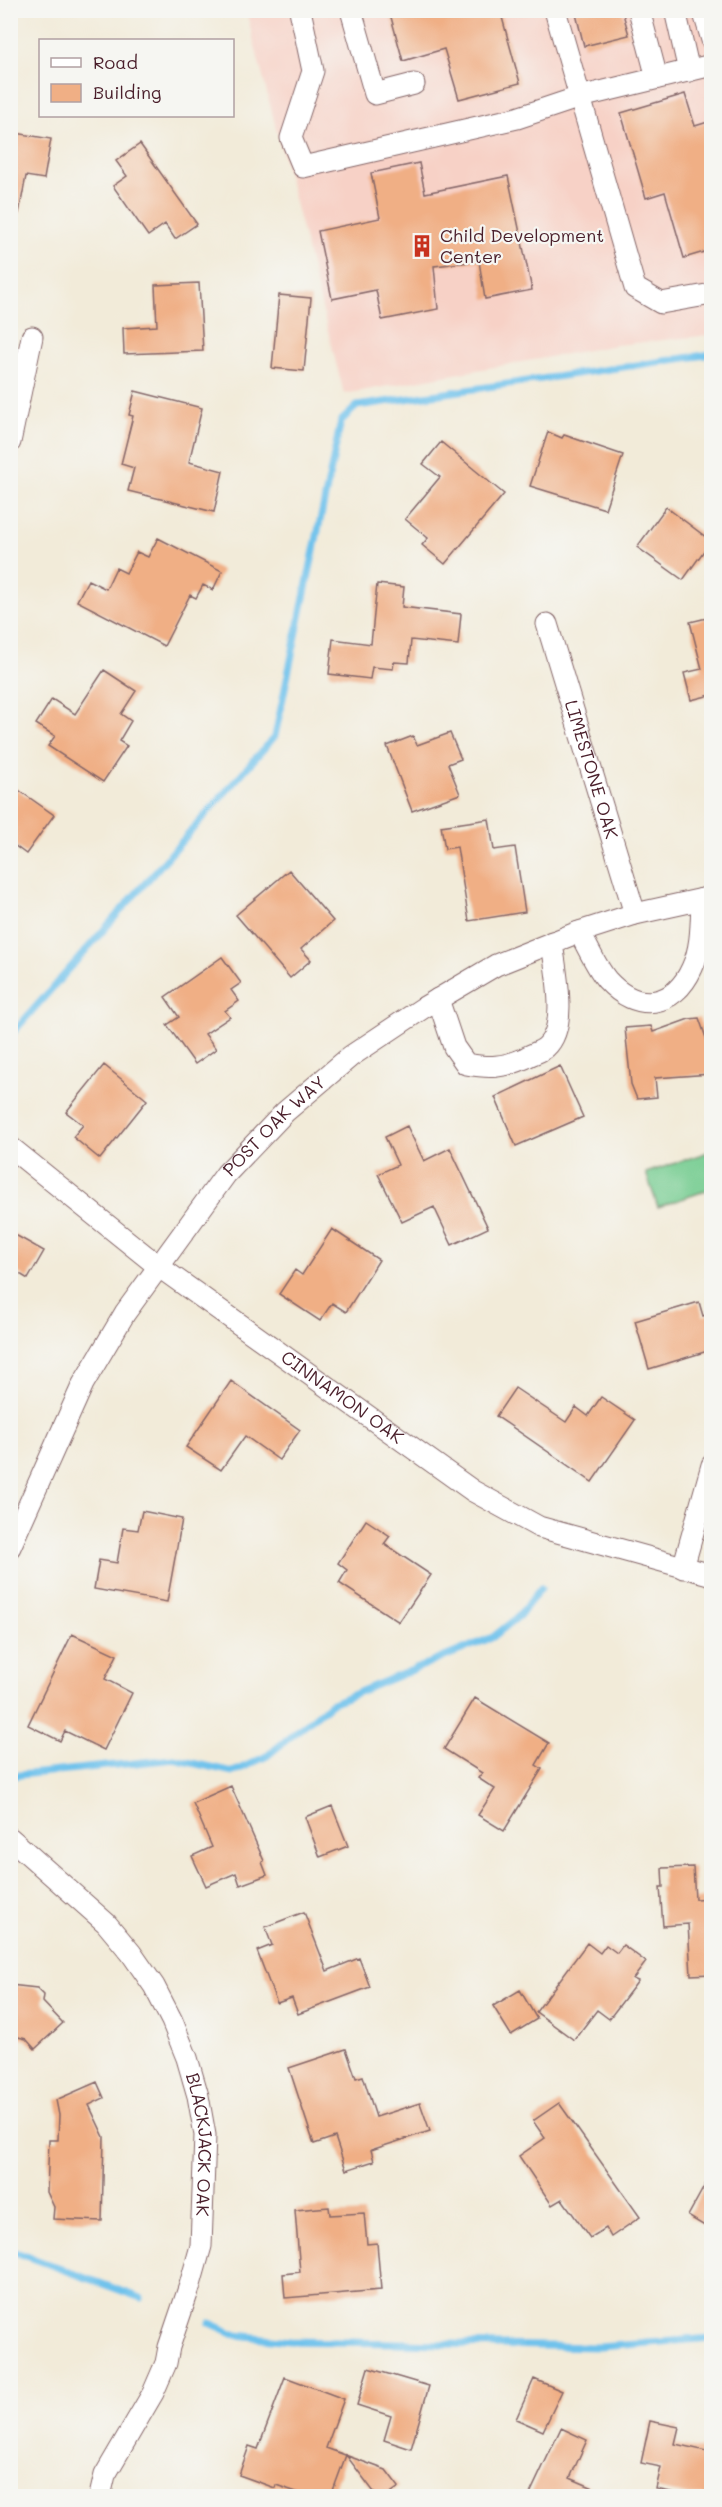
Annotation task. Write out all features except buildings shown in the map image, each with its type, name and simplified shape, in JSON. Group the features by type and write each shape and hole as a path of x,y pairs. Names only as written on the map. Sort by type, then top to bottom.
{"street":[{"path":"300,10 313,71 291,138 303,167 517,118 580,97 711,65"},
{"path":"351,10 375,94 414,84"},
{"path":"555,10 635,288 661,303 711,294"},
{"path":"639,10 657,78"},
{"path":"675,10 689,71"},
{"path":"703,10 711,39"},
{"path":"10,442 32,337"},
{"name":"LIMESTONE OAK","path":"547,624 635,914"},
{"path":"579,932 606,979 626,997 651,1003 674,994 692,968 700,942 707,898"},
{"name":"POST OAK WAY","path":"10,1547 83,1384 125,1313 226,1174 285,1112 351,1056 438,999 496,965 579,932 635,914 707,898"},
{"path":"438,999 454,1047 466,1064 489,1068 513,1063 546,1047 557,1029 560,1010 552,942"},
{"name":"CINNAMON OAK","path":"10,1147 158,1266 473,1491 539,1527 711,1575"},
{"path":"683,1568 711,1465"},
{"name":"BLACKJACK OAK","path":"10,1838 106,1923 154,1986 187,2058 198,2096 205,2135 201,2246 190,2285 169,2347 166,2363 153,2392 105,2475 100,2496"}],"shaded area":[{"path":"246,11 711,11 711,335 616,345 344,394"}],"green space":[{"path":"711,1151 711,1189 658,1207 646,1173"}],"waterway":[{"path":"10,1036 275,736 341,421 357,406 712,354"},
{"path":"10,1776 174,1759 233,1772 267,1756 330,1704 493,1637 519,1616 541,1588"},
{"path":"10,2250 141,2298"},
{"path":"210,2323 237,2335 290,2341 599,2347 712,2338"}],"place":[{"name":"Child Development Center","path":"422,246"}]}
